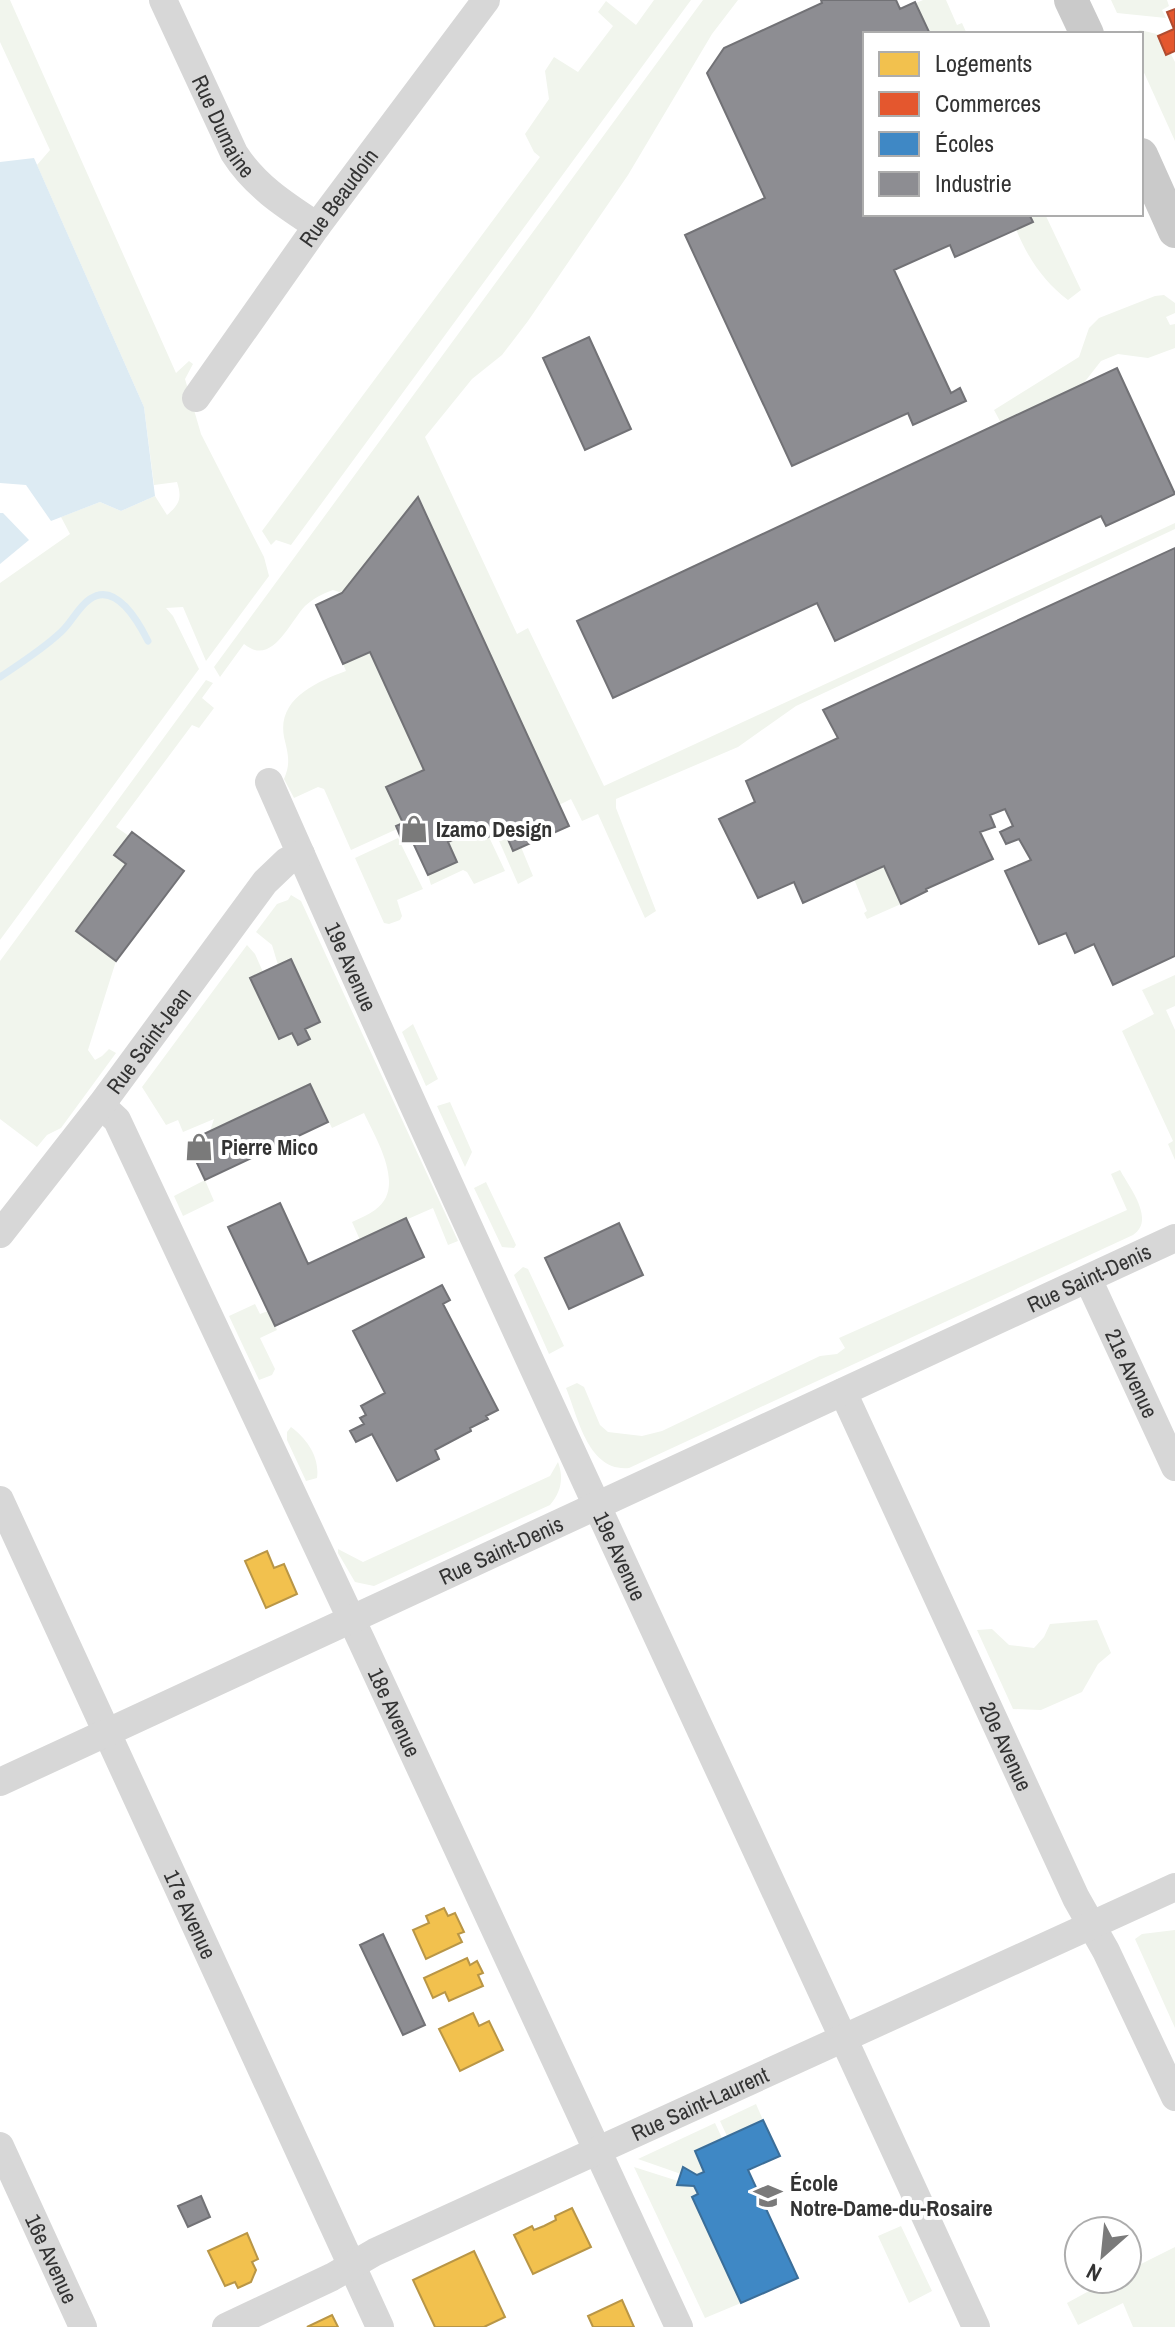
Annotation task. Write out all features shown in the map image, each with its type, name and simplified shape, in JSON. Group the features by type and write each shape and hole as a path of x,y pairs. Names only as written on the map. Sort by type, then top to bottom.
{"main road":[{"path":"1071,0 1086,32"},
{"path":"1143,158 1167,190 1175,231"}],"street":[{"name":"Rue Dumaine","path":"163,0 234,153 244,168 263,189 317,226"},
{"name":"Rue Beaudoin","path":"196,398 317,226 486,0"},
{"name":"19e Avenue","path":"269,782 597,1506 976,2327"},
{"name":"Rue Saint-Jean","path":"0,1234 101,1105 265,882 275,871 301,854"},
{"name":"18e Avenue","path":"101,1105 117,1120 679,2327"},
{"name":"Rue Saint-Denis","path":"0,1782 1175,1238"},
{"name":"21e Avenue","path":"1088,1279 1175,1467"},
{"name":"20e Avenue","path":"843,1392 1076,1898 1106,1951 1175,2097"},
{"name":"17e Avenue","path":"0,1500 380,2327"},
{"name":"Rue Saint-Laurent","path":"226,2327 596,2151 1175,1887"},
{"name":"16e Avenue","path":"0,2146 83,2327"}],"shaded area":[{"path":"0,0 10,0 176,373 189,361 193,364 185,379 201,434 264,557 269,576 206,661 183,607 166,608 199,669 0,940 0,583 70,534 61,517 100,502 121,511 155,496 167,515 177,504 179,492 177,482 154,485 144,407 37,165 50,150 0,42"},
{"path":"654,0 691,0 291,545 276,540 271,545 262,531 540,157 525,134 549,99 545,71 554,57 578,72 613,26 598,12 606,1 636,25"},
{"path":"703,0 738,0 712,34 628,175 528,321 502,355 472,379 425,437 517,634 528,628 604,786 1175,523 1175,529 796,706 738,747 616,799 616,808 656,911 645,918 598,814 582,821 571,799 559,805 419,497 342,593 333,590 308,603 271,647 254,650 244,644 220,677 214,667"},
{"path":"946,0 957,25 962,23 966,32 929,32 916,3"},
{"path":"1111,0 1167,0 1169,6 1162,10 1166,18 1117,13"},
{"path":"1140,30 1161,35 1175,62 1175,141 1143,70 1143,32 1136,32"},
{"path":"34,158 144,407 155,496 121,511 100,502 51,521 26,485 0,483 0,162"},
{"path":"1027,216 1046,216 1081,290 1068,300 1059,293 1031,259 1016,229"},
{"path":"1164,295 1175,303 1175,313 1166,317 1170,325 1175,324 1175,348 1148,358 1118,354 1101,361 1083,384 1001,423 994,410 1079,357 1089,328 1099,318"},
{"path":"0,513 29,540 0,564"},
{"path":"370,652 424,770 387,787 403,823 396,826 397,829 351,850 324,789 318,787 294,798 284,779 288,758 283,724 293,702 301,694 346,671 343,664"},
{"path":"206,680 213,683 202,698 214,708 199,728 192,725 116,827 129,836 115,855 126,864 76,931 116,961 88,1050 95,1060 109,1049 116,1053 61,1128 47,1135 37,1147 0,1119 0,961"},
{"path":"479,828 484,839 489,837 505,871 474,884 463,870 431,885 428,875 457,862 448,842"},
{"path":"504,830 521,847 533,876 518,884 496,834"},
{"path":"398,838 423,889 397,900 402,916 389,924 384,923 355,858"},
{"path":"884,866 901,904 867,919 864,913 867,911 854,879"},
{"path":"291,895 301,901 458,1241 448,1245 433,1208 360,1240 352,1222 372,1212 384,1201 389,1176 386,1163 364,1113 332,1128 310,1084 210,1131 214,1119 183,1132 178,1120 166,1125 142,1087 247,945 263,972 250,978 279,1039 292,1033 298,1045 310,1039 305,1029 320,1021 291,959 278,965 272,945 256,932 277,904 288,900"},
{"path":"1175,975 1175,1006 1166,1010 1175,1030 1175,1160 1168,1144 1173,1141 1122,1031 1154,1014 1142,990"},
{"path":"413,1024 438,1079 426,1086 402,1032"},
{"path":"450,1102 472,1152 465,1167 437,1106"},
{"path":"1120,1170 1141,1212 1142,1221 1133,1235 629,1468 615,1467 604,1461 594,1452 580,1427 566,1388 577,1383 584,1387 600,1425 608,1432 642,1436 662,1431 820,1356 837,1354 845,1348 839,1338 1127,1210 1111,1174"},
{"path":"205,1180 214,1201 183,1216 174,1196"},
{"path":"486,1182 516,1245 514,1248 502,1247 474,1188"},
{"path":"523,1267 528,1269 564,1346 549,1354 514,1275"},
{"path":"255,1304 260,1314 268,1311 277,1330 260,1338 275,1369 272,1375 259,1380 229,1316"},
{"path":"291,1427 311,1449 317,1478 306,1481 287,1440"},
{"path":"558,1462 560,1485 550,1505 374,1586 355,1582 338,1553 338,1549 363,1562 550,1476"},
{"path":"1097,1620 1111,1653 1098,1664 1082,1692 1041,1710 1013,1709 977,1630 992,1629 1009,1645 1034,1648 1050,1624"},
{"path":"1175,1930 1175,2028 1135,1939 1142,1934"},
{"path":"756,2104 763,2120 727,2136 720,2121"},
{"path":"715,2123 722,2138 695,2151 704,2172 697,2175 683,2167 681,2174 638,2159"},
{"path":"634,2167 678,2181 677,2184 694,2186 698,2194 692,2198 741,2303 705,2318"},
{"path":"901,2226 932,2291 909,2303 878,2236"},
{"path":"1175,2247 1175,2327 1133,2327 1123,2303 1078,2325 1067,2303 1082,2295 1143,2295 1143,2263"}],"building: Logements":[{"path":"267,1551 274,1568 284,1564 297,1594 266,1608 245,1561"},
{"path":"444,1908 448,1916 455,1913 464,1932 458,1934 462,1942 426,1959 413,1930 429,1923 426,1916"},
{"path":"467,1958 470,1965 477,1961 483,1973 478,1975 483,1986 449,2001 445,1992 433,1998 424,1978"},
{"path":"473,2013 479,2026 489,2021 503,2050 460,2071 439,2029"},
{"path":"572,2208 591,2247 533,2274 514,2235 532,2226 534,2230 544,2226 556,2220 555,2216"},
{"path":"247,2233 258,2259 252,2262 256,2270 251,2282 238,2288 235,2282 225,2286 208,2251"},
{"path":"474,2251 505,2317 484,2327 435,2327 413,2280"},
{"path":"622,2300 634,2327 593,2327 588,2316"},
{"path":"332,2315 338,2327 307,2327"}],"building: Commerces":[{"path":"1175,9 1175,51 1166,55 1158,36 1174,29 1167,12"}],"building: Écoles":[{"path":"763,2120 780,2156 748,2170 798,2278 741,2303 692,2197 698,2194 694,2186 677,2185 683,2167 697,2175 704,2172 695,2151"}],"building: Industrie":[{"path":"821,0 896,0 900,9 915,2 929,32 863,32 863,216 1030,216 1033,222 955,257 950,245 894,270 951,393 960,388 966,401 913,425 908,413 792,466 685,235 765,198 707,73 724,48 822,3"},
{"path":"589,337 631,429 585,450 543,358"},
{"path":"1117,368 1175,494 1106,526 1101,516 835,641 817,603 613,698 577,621"},
{"path":"418,497 569,826 513,851 504,830 484,839 479,828 448,842 457,862 428,875 409,834 401,838 396,826 403,823 386,787 424,770 370,652 343,664 316,605 342,593"},
{"path":"1175,548 1175,956 1113,985 1094,944 1075,953 1066,933 1039,944 1005,871 1031,860 1019,839 1006,844 1000,832 1013,826 1005,809 990,815 995,827 980,832 993,859 926,889 901,904 884,866 803,903 794,882 758,898 719,819 755,802 746,781 838,738 823,710"},
{"path":"132,832 184,871 116,961 76,931 126,864 114,855"},
{"path":"291,959 320,1022 305,1029 310,1039 298,1045 292,1033 279,1039 250,978"},
{"path":"310,1084 328,1122 205,1180 187,1142"},
{"path":"280,1203 308,1264 406,1218 424,1257 275,1326 228,1227"},
{"path":"619,1223 643,1275 569,1309 545,1258"},
{"path":"442,1285 450,1300 443,1304 498,1410 470,1428 471,1431 435,1450 439,1459 397,1481 372,1434 356,1442 350,1431 364,1424 360,1418 366,1415 361,1406 385,1393 353,1331"},
{"path":"383,1934 425,2025 403,2035 360,1945"},
{"path":"201,2196 210,2217 188,2227 178,2206"}],"waterway":[{"path":"0,677 47,644 86,602 100,595 109,595 125,606 148,641"}],"place":[{"name":"Izamo Design","path":"414,829"},
{"name":"Pierre Mico","path":"199,1147"},
{"name":"École Notre-Dame-du-Rosaire","path":"768,2196"}]}
